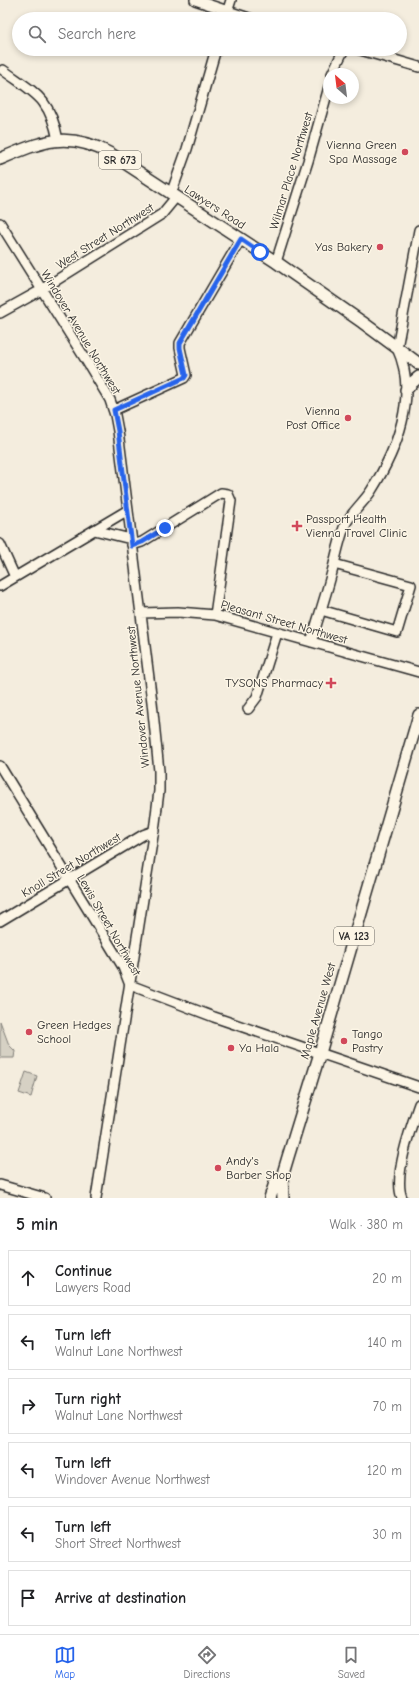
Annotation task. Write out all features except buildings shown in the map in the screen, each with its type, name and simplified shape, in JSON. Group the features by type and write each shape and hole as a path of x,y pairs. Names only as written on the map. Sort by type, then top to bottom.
{"main road":[{"name":"Lawyers Road","path":"0,159 29,147 58,140 76,140 96,146 111,154 276,262 419,364"},
{"path":"406,390 419,377"},
{"name":"Maple Avenue West","path":"283,1198 282,1177 419,715"},
{"name":"Maple Avenue West","path":"270,1198 275,1183 282,1177"}],"street":[{"path":"195,0 220,12"},
{"path":"227,12 230,0"},
{"name":"West Street Northwest","path":"0,313 41,290 162,214 173,196 214,56"},
{"path":"335,68 341,56"},
{"path":"381,56 419,67"},
{"path":"3,70 34,92 42,100 52,116 58,140"},
{"name":"Wilmar Place Northwest","path":"276,262 324,104"},
{"name":"Windover Avenue Northwest","path":"0,223 86,360 114,410 141,613 159,771 159,791 154,831 96,1198"},
{"path":"311,642 345,525 372,490 391,454 397,438 405,407 406,390 403,364 397,348 419,230"},
{"path":"114,410 184,378 186,375 180,343 241,239"},
{"path":"94,530 132,542 142,542 220,493 228,494 231,501 215,615"},
{"path":"0,586 128,510"},
{"path":"0,544 15,576"},
{"path":"321,610 397,632 411,586 334,564"},
{"name":"Pleasant Street Northwest","path":"141,613 178,612 215,615 419,672"},
{"path":"248,709 257,697 277,633"},
{"name":"Lewis Street Northwest","path":"0,766 123,967 130,985 153,995 419,1086"},
{"name":"Knoll Street Northwest","path":"0,921 143,835 154,831"},
{"path":"402,1198 398,1184 399,1172 419,1104"},
{"path":"0,1185 46,1198"}],"shaded area":[{"path":"0,1021 9,1045 15,1051 14,1058 0,1058"},
{"path":"26,1072 37,1076 31,1097 19,1093"}],"place":[{"name":"Vienna Green Spa Massage","path":"405,152"},
{"name":"Yas Bakery","path":"380,247"},
{"name":"Vienna Post Office","path":"348,418"},
{"name":"Passport Health Vienna Travel Clinic","path":"297,526"},
{"name":"TYSONS Pharmacy","path":"331,683"},
{"name":"Green Hedges School","path":"29,1032"},
{"name":"Tango Pastry","path":"344,1041"},
{"name":"Ya Hala","path":"231,1048"},
{"name":"Andy's Barber Shop","path":"218,1168"}],"route":[{"path":"165,528 142,542 132,546 118,431 114,410 184,378 186,375 180,343 241,239 260,252"}]}
